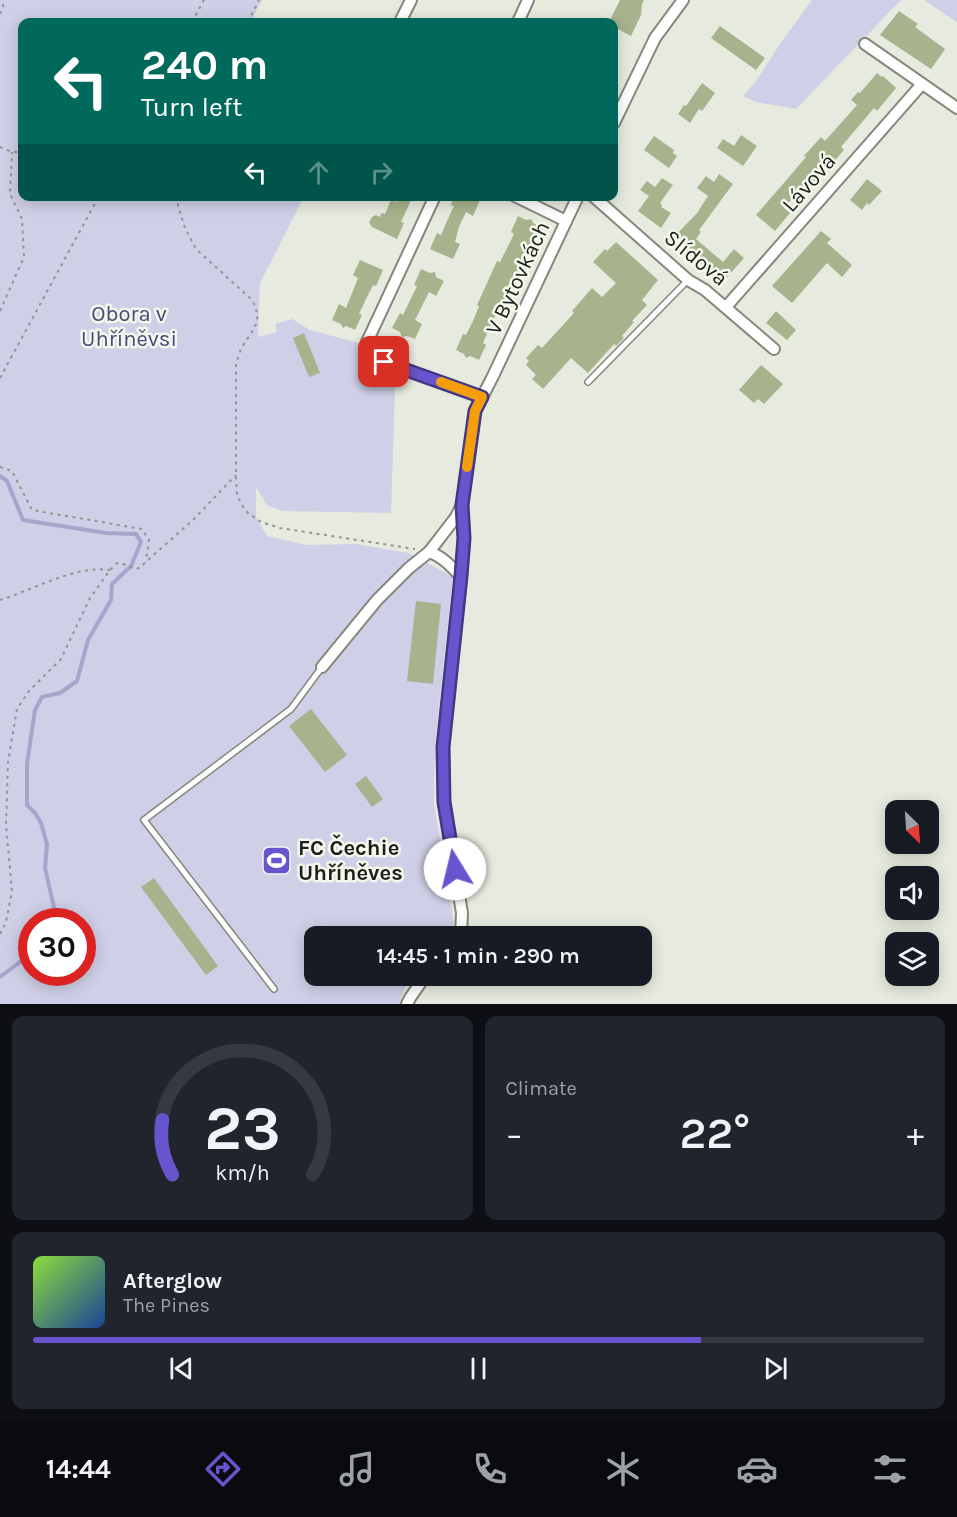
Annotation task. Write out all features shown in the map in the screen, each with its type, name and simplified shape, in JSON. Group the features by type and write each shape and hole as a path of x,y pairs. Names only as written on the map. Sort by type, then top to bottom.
{"street":[{"path":"402,18 411,0"},
{"path":"520,18 528,0"},
{"path":"618,115 655,38 683,0"},
{"path":"865,44 957,108"},
{"name":"Lávová","path":"726,307 922,84"},
{"path":"368,342 433,201"},
{"path":"525,201 566,221"},
{"name":"V Bytovkách","path":"462,505 475,411 576,201"},
{"name":"Slídová","path":"599,201 688,280 705,290 774,349"},
{"path":"322,667 376,600 429,552 456,517 462,505"},
{"path":"461,926 462,913 444,802 443,747 464,538 462,505"},
{"path":"429,552 451,565 461,576"},
{"path":"407,1004 418,986"}],"lane":[{"path":"588,382 688,280"},
{"path":"384,362 482,397"},
{"path":"274,989 144,820 291,709 322,667"}],"path":[{"path":"0,14 5,0"},
{"path":"194,18 204,0"},
{"path":"250,18 259,0"},
{"path":"0,147 18,152"},
{"path":"0,311 24,257 22,219 10,194 12,152"},
{"path":"0,378 96,201"},
{"path":"178,201 185,228 196,249 252,300 257,309 258,320 240,351 237,365 236,475 237,495 243,507 261,522 280,528 407,546 429,552"},
{"path":"0,467 12,471 32,510 142,529 149,540 146,561"},
{"path":"0,934 6,922 12,891 6,825 8,762 17,710 29,691 62,659 90,598 110,570 117,563 135,569 146,561 194,520 236,475"},
{"path":"0,600 46,582 97,568 110,570"}],"green space":[{"name":"Obora v Uhříněvsi","path":"0,0 262,0 253,18 18,18 18,201 302,201 260,283 258,337 277,332 275,324 292,319 310,330 396,353 391,513 282,511 267,505 256,487 256,517 267,536 307,545 356,544 409,553 453,577 435,744 434,804 454,923 453,926 304,926 304,986 405,987 399,1004 0,1004"},
{"path":"812,0 901,0 796,109 756,102 743,96 756,81"},
{"path":"924,0 957,0 957,22"}],"building":[{"path":"620,0 644,0 641,15 631,36 618,29 618,18 611,18"},
{"path":"899,11 918,24 915,27 945,49 931,69 880,35"},
{"path":"720,26 765,58 756,70 711,38"},
{"path":"877,73 896,88 877,111 874,108 841,147 844,150 813,186 808,181 784,208 790,213 775,231 756,215 821,137 825,141 857,105 851,100"},
{"path":"702,83 715,93 702,111 699,109 690,123 678,114"},
{"path":"741,135 757,146 743,166 717,148 723,139 734,146"},
{"path":"654,136 674,150 673,153 677,156 669,168 644,150"},
{"path":"719,174 733,184 699,230 701,232 696,239 723,262 734,249 744,258 722,283 699,262 702,258 674,237 697,213 708,196 697,188 706,176 714,182"},
{"path":"662,178 673,185 660,203 661,207 671,213 661,228 638,211 649,196 640,190 647,181 655,187"},
{"path":"867,179 882,191 862,210 850,200"},
{"path":"391,201 411,201 401,222 404,223 397,239 372,227 369,222 376,215 380,217 381,213 385,214"},
{"path":"452,201 480,201 473,216 466,212 459,227 455,242 460,244 453,259 430,249 437,233 441,235 454,206 451,205"},
{"path":"518,216 526,220 531,219 533,223 541,227 534,243 531,241 517,270 520,272 500,316 496,314 489,329 483,343 486,345 479,360 470,356 466,358 464,354 456,350 463,334 466,335 473,321 479,306 477,305 497,261 500,262 514,234 511,232"},
{"path":"821,231 831,239 827,243 852,265 842,277 827,263 792,303 772,286"},
{"path":"616,242 658,280 642,300 647,305 632,321 634,322 622,336 624,338 616,346 614,344 588,373 571,358 543,389 532,379 536,375 526,365 529,361 526,358 538,345 542,348 574,313 572,311 592,288 602,297 616,283 593,262 605,249 607,251"},
{"path":"360,260 383,270 359,314 362,315 355,330 346,326 343,328 341,324 332,320 339,304 346,308 358,278 353,275"},
{"path":"421,269 430,273 435,272 436,277 444,281 436,296 429,292 415,320 422,324 415,339 402,337 400,332 392,328 400,313 403,315 417,286 414,285"},
{"path":"776,311 796,330 787,340 766,323"},
{"path":"304,333 320,373 309,377 293,338"},
{"path":"761,365 783,384 764,404 758,399 754,403 739,390"},
{"path":"416,601 441,604 433,684 407,681"},
{"path":"311,709 347,755 325,772 289,726"},
{"path":"366,776 383,799 372,807 355,784"},
{"path":"154,878 218,966 206,975 141,887"}],"waterway":[{"path":"0,476 7,481 23,520 106,533 136,534 141,542 131,566 112,584 111,600 88,640 77,681 60,693 42,697 35,710 27,764 27,805 41,823 47,844 45,868 54,908"},
{"path":"0,977 18,964"}],"slow traffic":[{"path":"441,382 482,397 475,411 467,467"}],"place":[{"name":"FC Čechie Uhříněves","path":"277,861"}],"route":[{"path":"384,362 482,397 475,411 462,505 464,538 443,747 444,802 455,869"}]}
